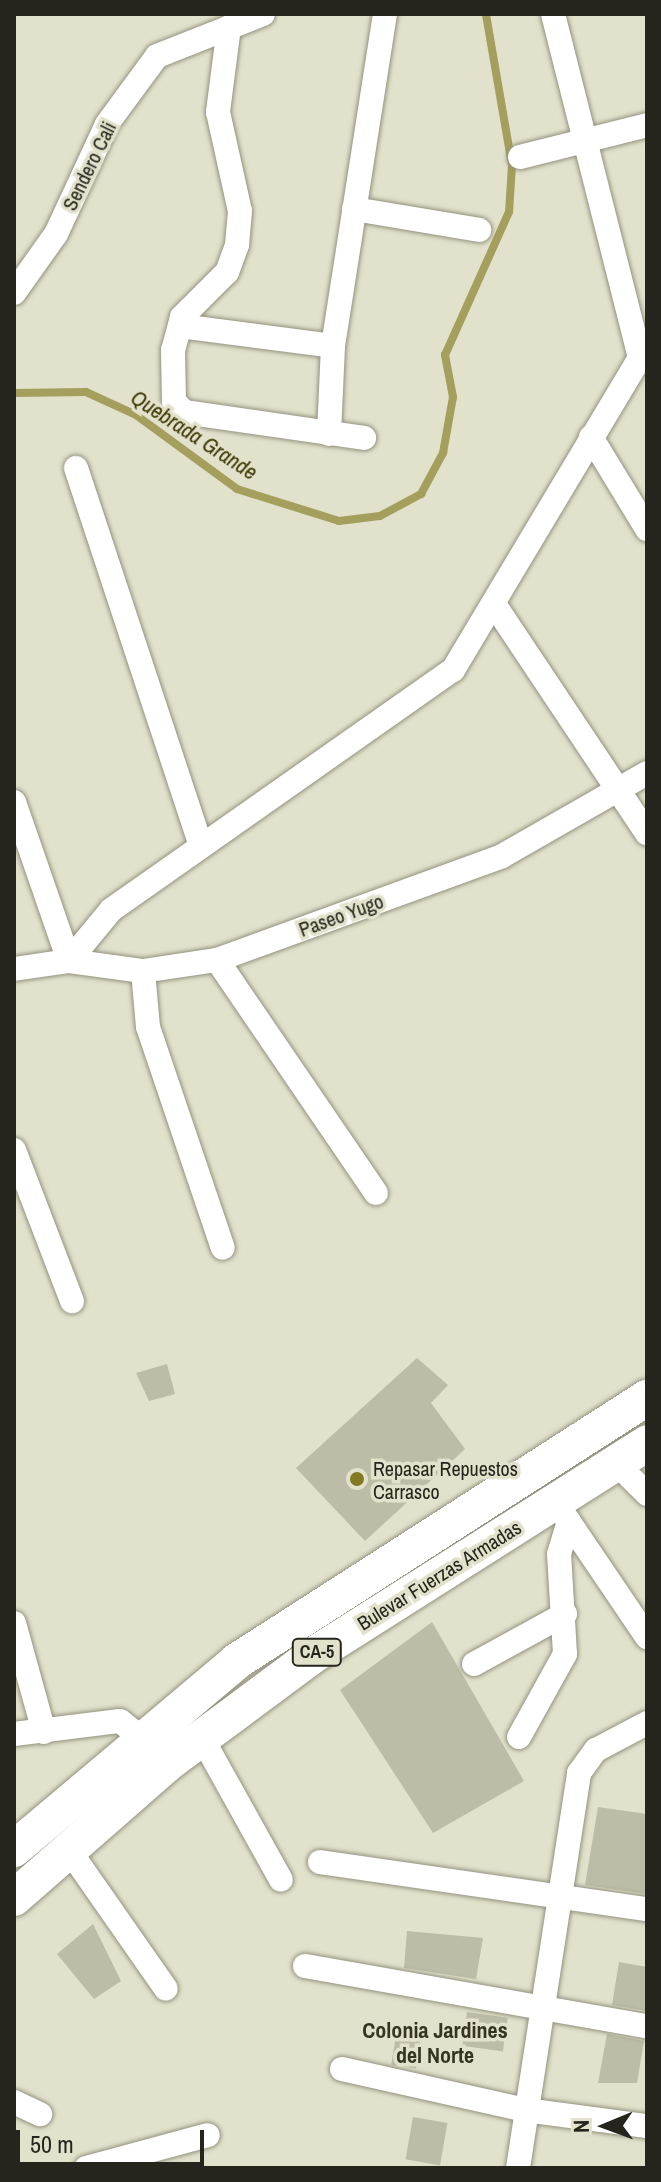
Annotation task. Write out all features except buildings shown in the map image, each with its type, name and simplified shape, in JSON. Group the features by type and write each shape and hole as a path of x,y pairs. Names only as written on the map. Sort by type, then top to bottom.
{"highway":[{"name":"Bulevar Fuerzas Armadas","path":"14,1849 237,1661 647,1398"},
{"name":"Bulevar Fuerzas Armadas","path":"14,1898 202,1738 312,1656 562,1512 616,1463 647,1443"}],"street":[{"name":"Sendero Cali","path":"14,293 56,234 107,124 157,56 263,14"},
{"path":"329,434 333,346 385,14"},
{"path":"69,961 111,910 200,843 432,689 496,607 643,351 553,14"},
{"path":"229,27 218,112 240,211 237,245 227,272 180,326 174,401 184,412 364,438"},
{"path":"520,157 647,125"},
{"path":"354,209 479,230"},
{"path":"180,326 333,346"},
{"path":"591,437 647,529"},
{"path":"76,468 200,843"},
{"path":"496,607 647,833"},
{"name":"Paseo Yugo","path":"14,969 69,961 143,971 217,960 502,856 647,773"},
{"path":"14,802 69,961"},
{"path":"217,960 376,1193"},
{"path":"143,971 148,1027 223,1248"},
{"path":"14,1150 72,1301"},
{"path":"616,1463 647,1494"},
{"path":"519,1737 565,1654 559,1554 562,1512"},
{"path":"562,1512 647,1637"},
{"path":"474,1664 565,1614"},
{"path":"14,1623 44,1732"},
{"path":"14,1734 120,1721 144,1740"},
{"path":"518,2168 540,2009 584,1759 647,1723"},
{"path":"202,1738 281,1880"},
{"path":"69,1850 166,1989"},
{"path":"320,1862 647,1909"},
{"path":"305,1966 647,2026"},
{"path":"342,2069 525,2110 647,2126"},
{"path":"14,2102 40,2114"},
{"path":"86,2168 208,2135"}],"waterway":[{"name":"Quebrada Grande","path":"14,393 86,392 136,415 237,489 339,521 380,516 421,494 443,453 453,397 445,355 509,212 512,165 486,14"}],"place":[{"name":"Repasar Repuestos Carrasco","path":"357,1479"}],"district":[{"name":"Colonia Jardines del Norte","path":"435,2042"}]}
